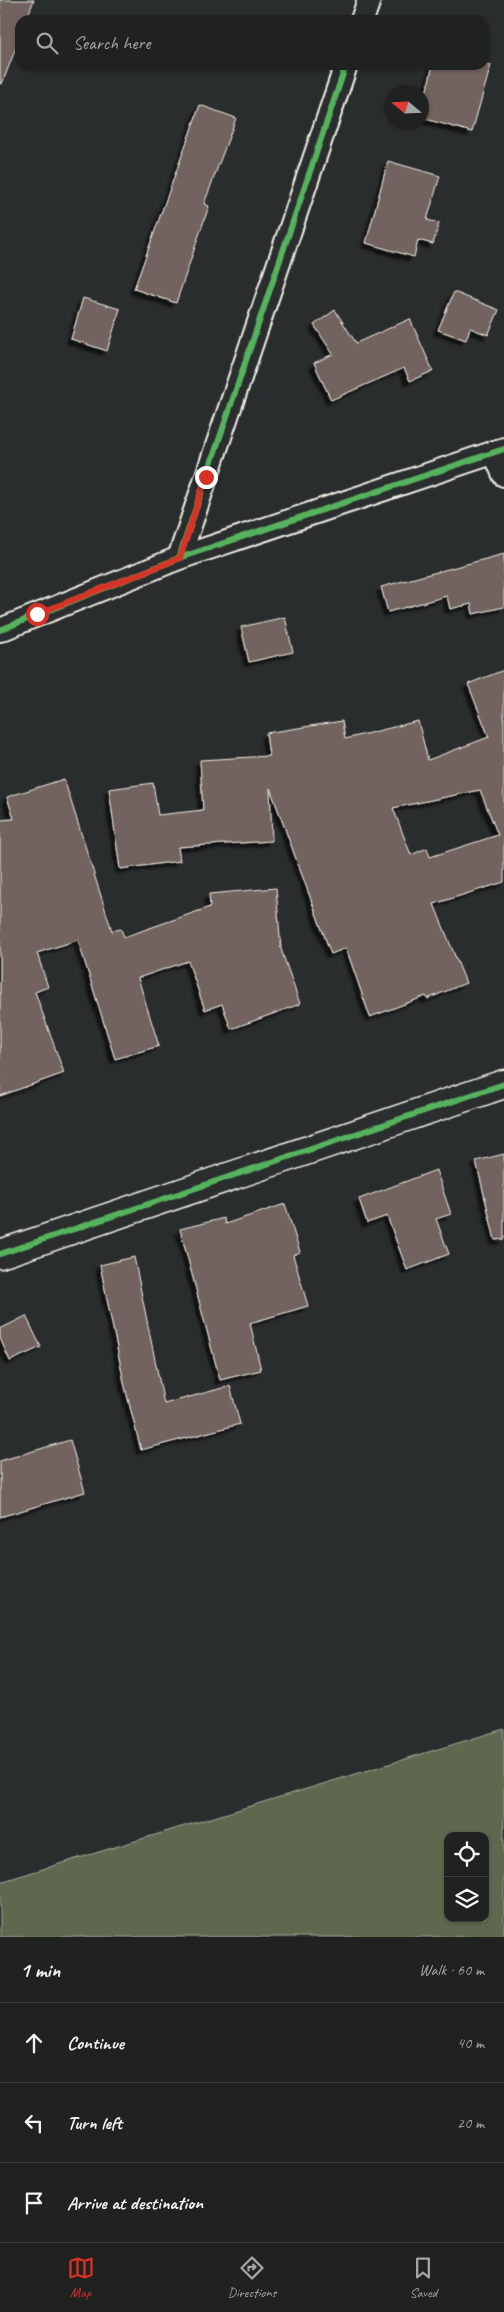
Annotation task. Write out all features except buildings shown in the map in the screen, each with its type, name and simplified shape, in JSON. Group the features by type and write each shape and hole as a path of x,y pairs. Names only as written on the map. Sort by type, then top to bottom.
{"street":[{"path":"364,15 369,0"},
{"path":"180,558 344,70"},
{"path":"0,630 180,558 499,450 504,475"},
{"path":"0,1254 504,1084"}],"green space":[{"path":"504,1729 504,1937 0,1937 0,1882"}],"cycle path":[{"path":"179,558 344,70"},
{"path":"0,630 179,558 504,449"},
{"path":"0,1254 504,1084"}],"route":[{"path":"37,614 180,558 206,477"}]}
